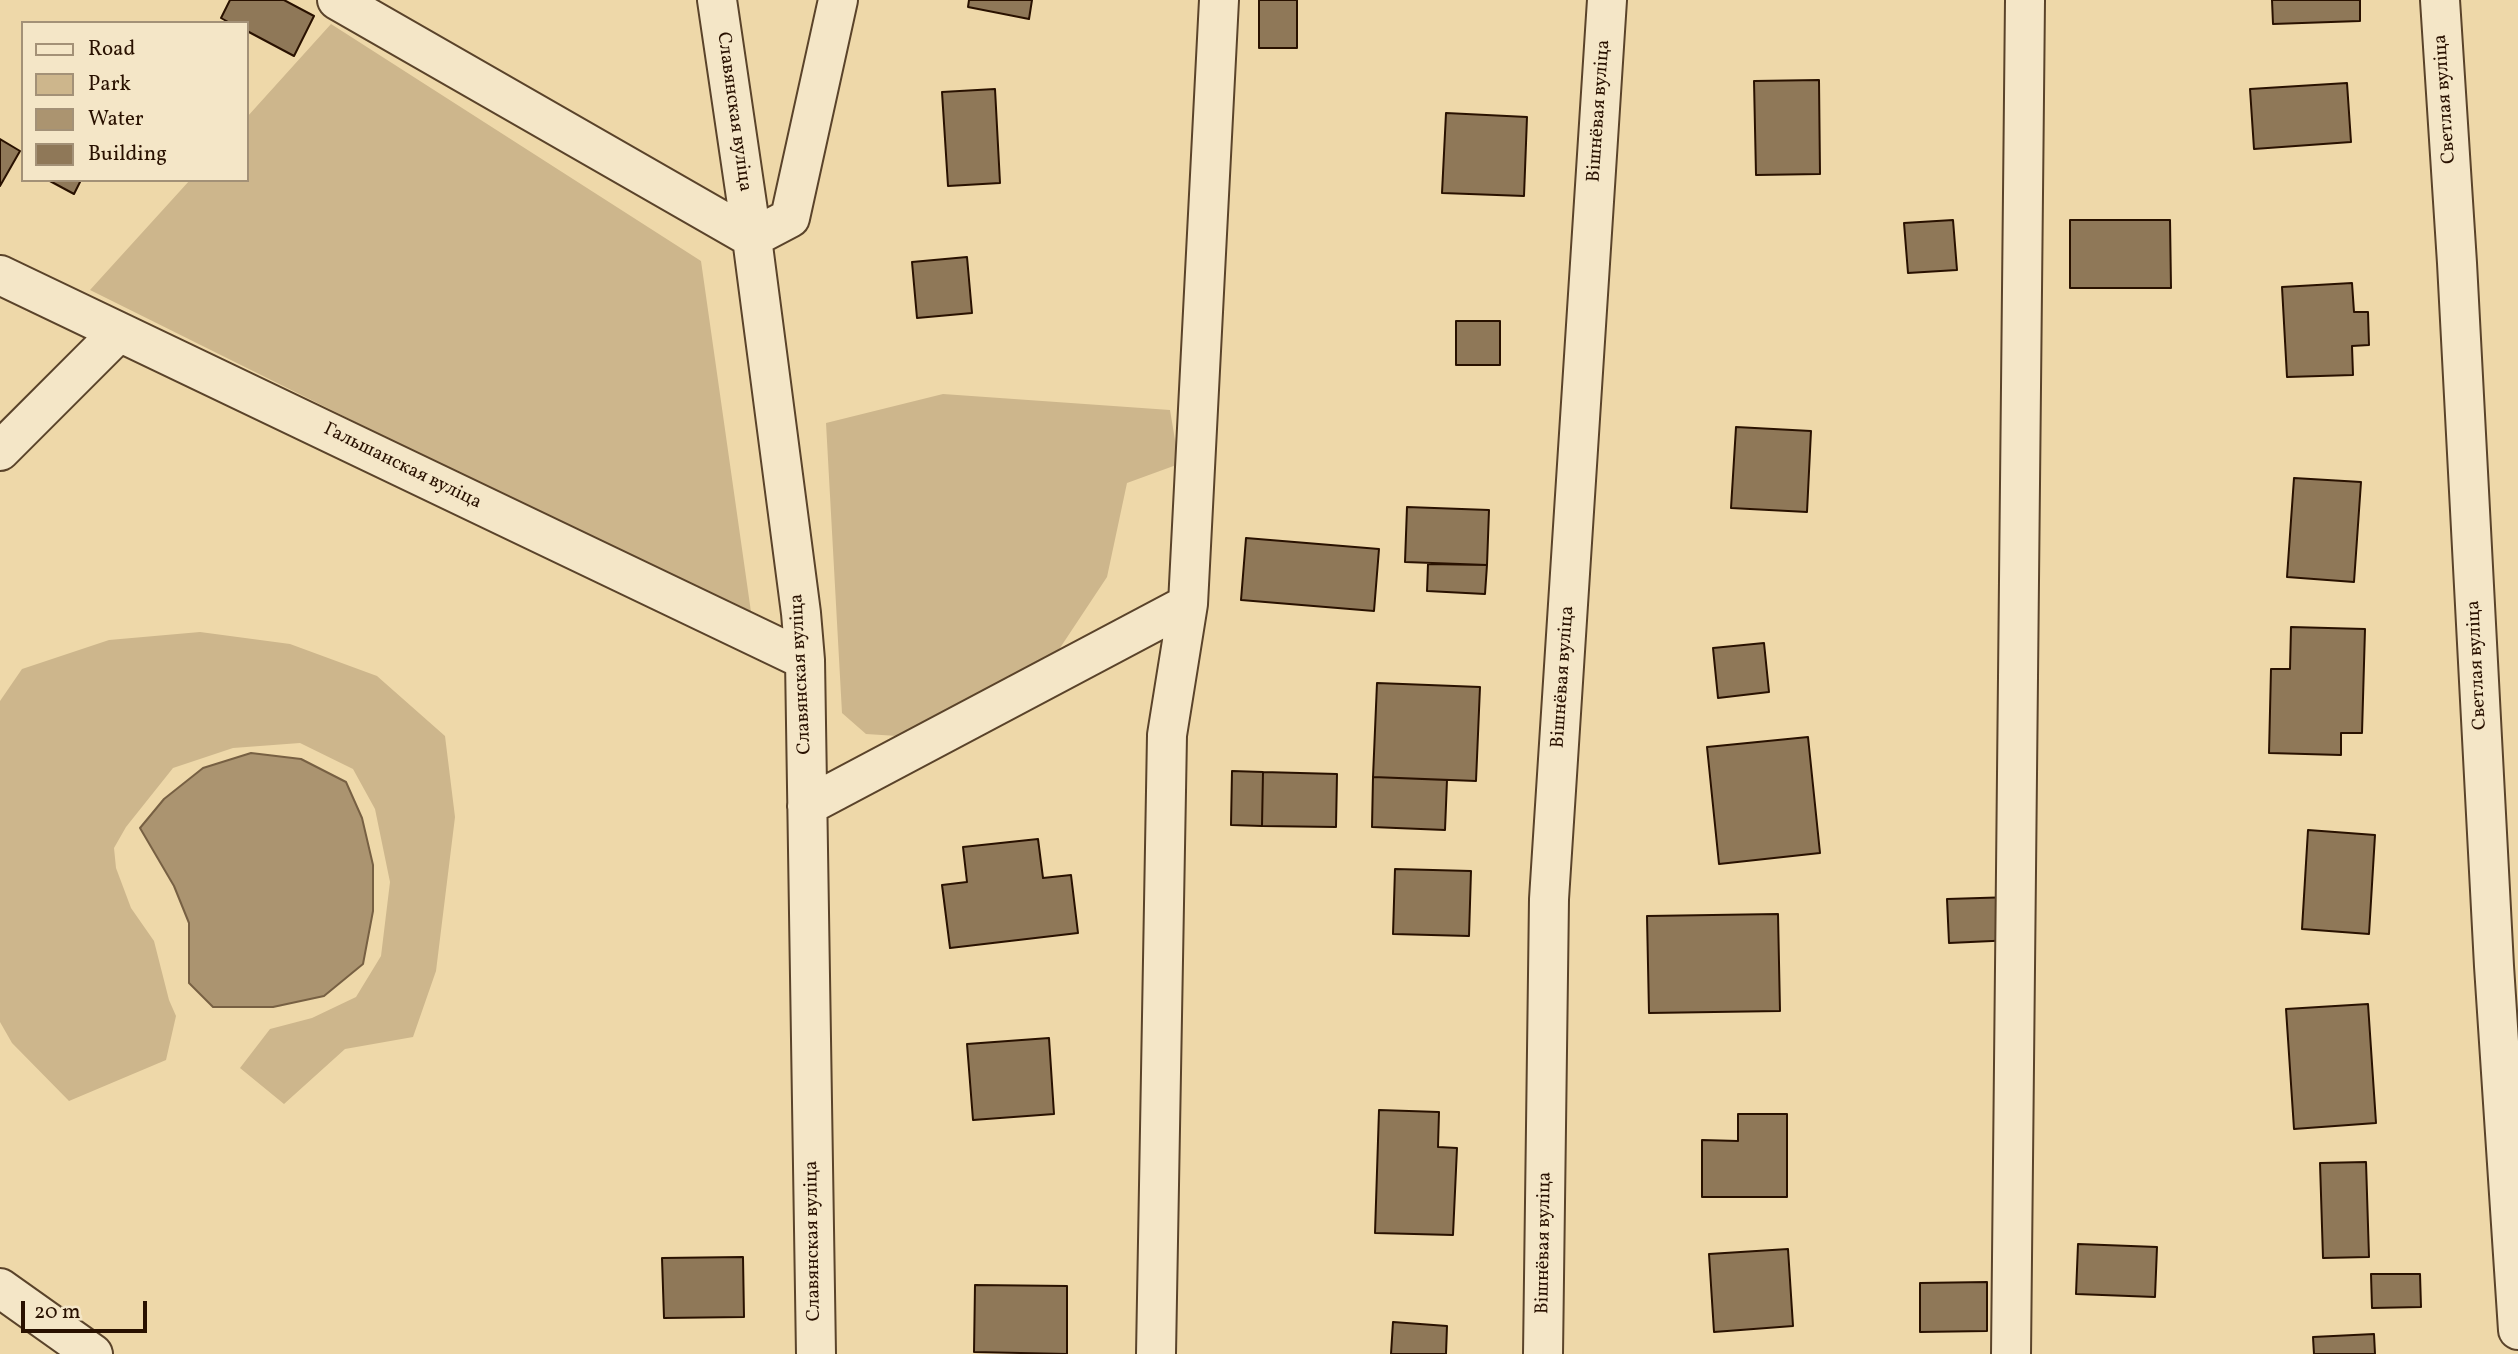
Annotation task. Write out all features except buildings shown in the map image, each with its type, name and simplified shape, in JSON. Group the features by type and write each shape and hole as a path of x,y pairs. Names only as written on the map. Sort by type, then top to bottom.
{"street":[{"path":"337,0 752,238 790,218 838,0"},
{"name":"Славянская вуліца","path":"717,0 802,613 805,660 816,1354"},
{"path":"1156,1354 1167,735 1188,604 1219,0"},
{"name":"Вішнёвая вуліца","path":"1543,1354 1549,899 1607,0"},
{"path":"2011,1354 2025,0"},
{"name":"Светлая вуліца","path":"2440,0 2457,262 2494,966 2518,1330"},
{"name":"Гальшанская вуліца","path":"0,275 805,660"},
{"path":"0,451 119,331"},
{"path":"807,806 1188,604"},
{"path":"0,1288 93,1354"}],"green space":[{"path":"331,24 701,261 752,619 90,290 188,182 248,182 248,116"},
{"path":"943,394 1170,410 1179,464 1127,483 1107,577 1056,654 913,737 866,734 842,713 826,423"},
{"path":"200,632 290,644 377,676 445,736 455,817 436,971 413,1037 345,1049 284,1104 240,1068 270,1029 312,1018 356,997 381,956 390,882 375,809 353,769 300,743 233,748 173,768 126,827 114,848 116,868 131,908 154,941 169,1000 176,1016 166,1060 69,1101 12,1043 0,1022 0,701 22,669 109,640"}],"water":[{"path":"251,753 301,759 346,782 362,818 373,865 373,911 363,964 324,996 273,1007 213,1007 189,983 189,923 174,886 140,828 164,799 203,768"}]}
